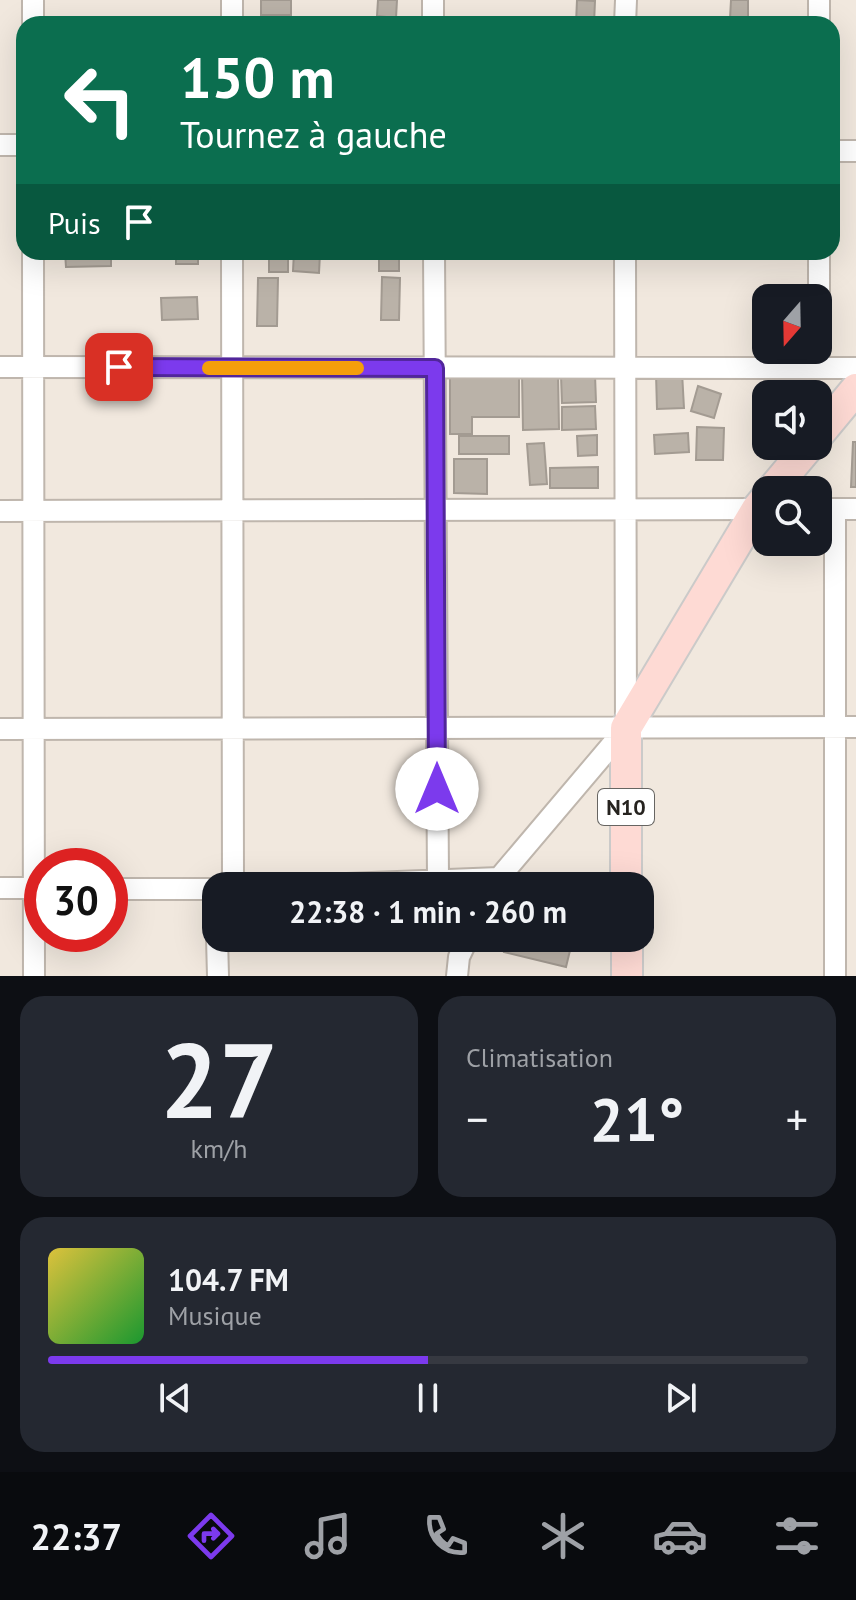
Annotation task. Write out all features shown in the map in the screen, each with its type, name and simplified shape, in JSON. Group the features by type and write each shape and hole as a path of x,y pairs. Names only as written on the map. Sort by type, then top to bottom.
{"main road":[{"path":"832,418 856,389"},
{"path":"785,476 798,460"},
{"path":"626,728 752,522"},
{"name":"N10","path":"626,728 626,872"},
{"path":"627,952 627,976"}],"street":[{"path":"33,260 37,848"},
{"path":"232,260 233,872"},
{"path":"434,260 438,872"},
{"path":"505,872 626,728 625,260"},
{"path":"819,260 819,368"},
{"path":"0,367 856,368"},
{"path":"0,511 626,509 752,502"},
{"path":"835,976 836,509"},
{"path":"0,729 856,727"},
{"path":"0,888 24,888"},
{"path":"128,889 202,889"},
{"path":"34,976 35,952"},
{"path":"217,952 218,976"},
{"path":"457,976 461,952"}],"building":[{"path":"261,0 291,0 291,15 261,15"},
{"path":"378,0 397,0 396,16 377,16"},
{"path":"577,0 595,1 594,16 576,16"},
{"path":"731,0 748,0 748,16 730,16"},
{"path":"66,260 111,260 111,266 66,267"},
{"path":"176,260 198,260 198,264 176,264"},
{"path":"269,260 288,260 288,272 269,272"},
{"path":"294,260 320,260 319,273 293,271"},
{"path":"379,260 399,260 399,271 379,271"},
{"path":"382,277 400,278 399,320 381,320"},
{"path":"258,278 278,278 277,326 257,326"},
{"path":"197,297 198,319 162,320 161,298"},
{"path":"682,372 684,408 657,409 656,374"},
{"path":"450,374 519,374 519,417 472,417 472,434 450,434"},
{"path":"522,374 558,374 559,429 523,430"},
{"path":"595,375 596,402 562,403 561,376"},
{"path":"698,386 721,394 714,418 691,411"},
{"path":"595,406 596,429 562,430 562,407"},
{"path":"697,427 724,428 723,460 696,460"},
{"path":"688,433 689,452 655,454 654,435"},
{"path":"597,435 597,455 578,456 577,436"},
{"path":"459,436 509,436 509,454 459,454"},
{"path":"853,442 856,442 856,487 851,487"},
{"path":"544,443 547,484 530,485 527,444"},
{"path":"454,459 487,459 487,494 454,493"},
{"path":"598,467 598,488 550,488 550,468"},
{"path":"504,952 570,952 566,967"}],"slow traffic":[{"path":"209,368 357,368"}],"route":[{"path":"119,367 435,368 437,789"}]}
